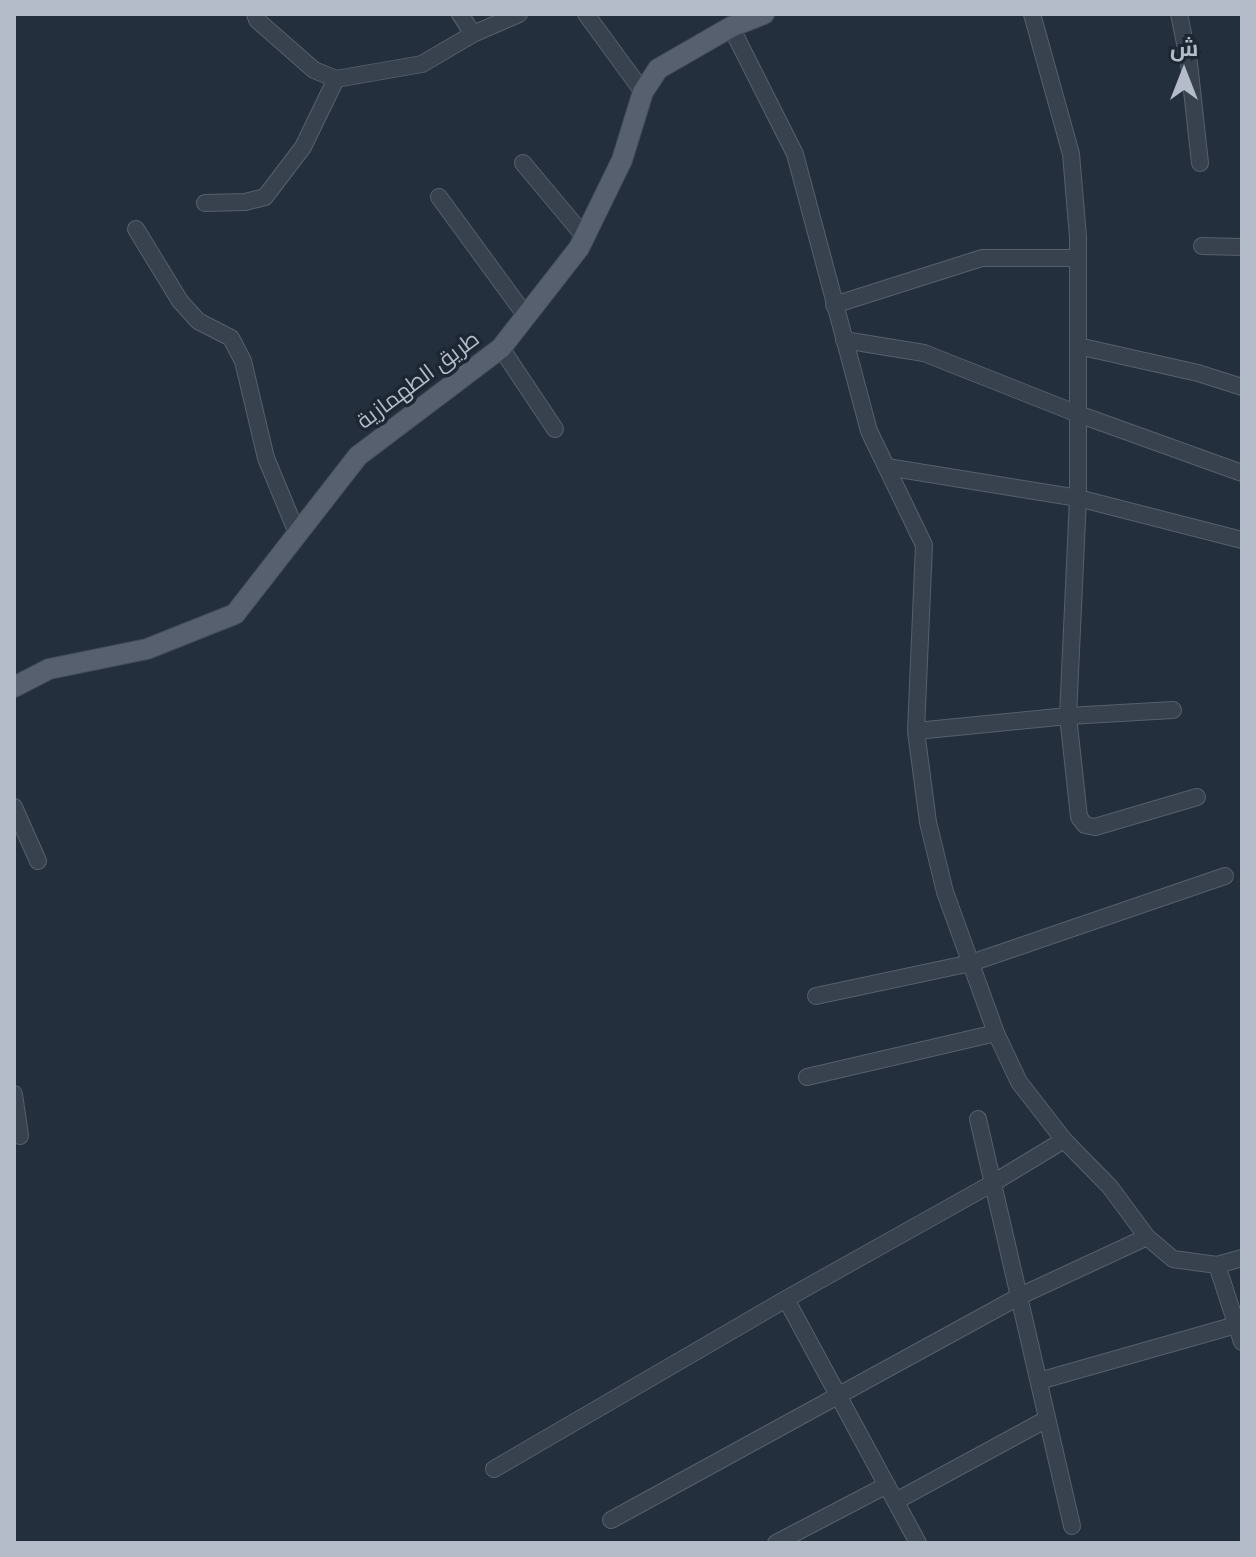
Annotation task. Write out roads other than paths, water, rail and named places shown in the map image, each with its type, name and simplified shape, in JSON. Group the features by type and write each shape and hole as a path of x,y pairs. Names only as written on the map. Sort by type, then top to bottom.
{"main road":[{"name":"طريق الطهمازية","path":"14,687 49,669 147,649 235,614 358,456 501,348 579,248 622,160 643,92 658,69 731,27 764,14"}],"street":[{"path":"255,14 257,20 314,70 336,79 422,64 473,34 519,14"},
{"path":"460,14 473,34"},
{"path":"586,14 643,92"},
{"path":"1032,14 1071,154 1078,258 1078,498 1068,716 1079,817 1085,825 1095,827 1197,797"},
{"path":"1179,14 1189,63 1200,163"},
{"path":"731,27 795,154 869,431 924,545 916,731 928,822 945,892 996,1033 1019,1082 1064,1140 1110,1187 1147,1237 1173,1259 1217,1265 1242,1258"},
{"path":"205,203 245,202 265,197 303,147 336,79"},
{"path":"523,163 584,236"},
{"path":"439,197 526,316"},
{"path":"136,229 180,301 198,321 231,338 243,361 266,458 297,533"},
{"path":"1202,246 1242,247"},
{"path":"834,305 982,258 1078,258"},
{"path":"844,340 924,353 1078,414 1242,473"},
{"path":"1078,346 1198,373 1242,387"},
{"path":"501,348 555,429"},
{"path":"887,467 1078,498 1242,540"},
{"path":"916,731 1068,716 1173,710"},
{"path":"14,807 38,861"},
{"path":"816,996 971,963 1225,876"},
{"path":"807,1077 996,1033"},
{"path":"14,1094 20,1136"},
{"path":"978,1119 1072,1526"},
{"path":"494,1469 1064,1140"},
{"path":"611,1520 1020,1296 1147,1237"},
{"path":"1217,1265 1242,1342"},
{"path":"786,1299 918,1543"},
{"path":"1039,1381 1236,1325"},
{"path":"896,1501 1047,1419"},
{"path":"776,1543 887,1485"}]}
